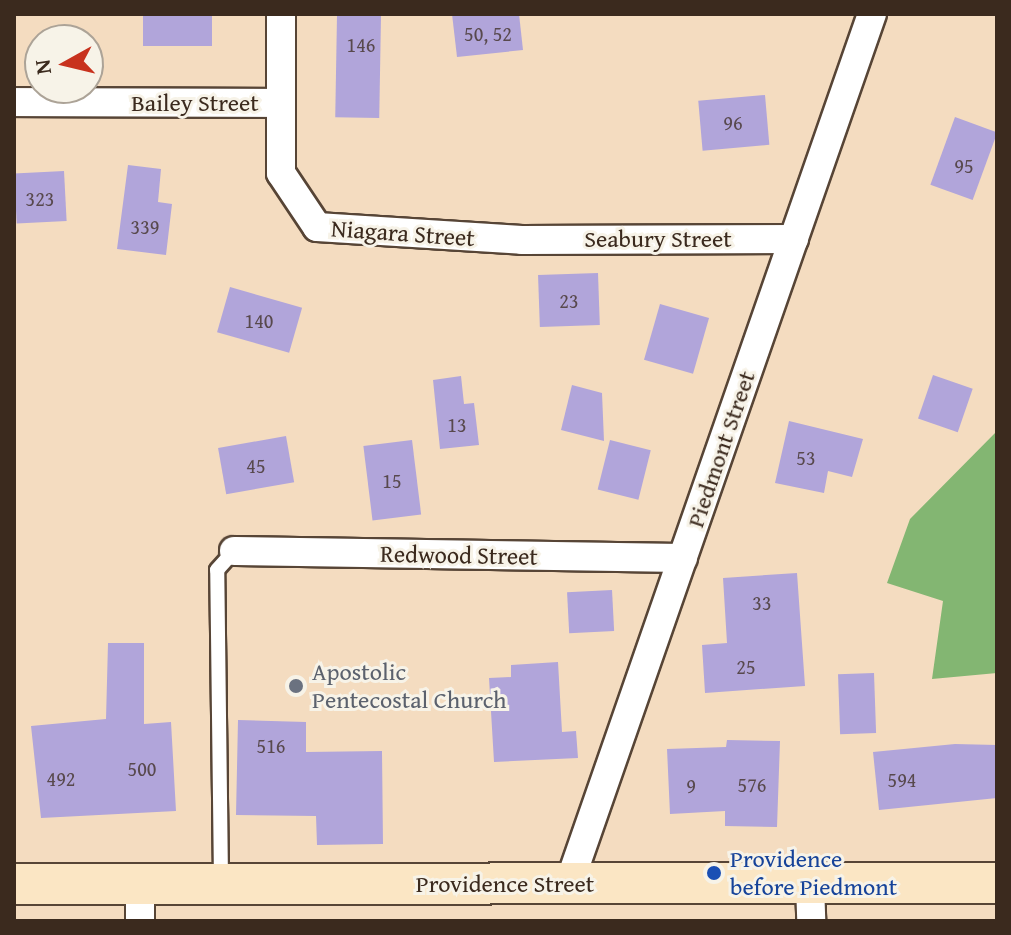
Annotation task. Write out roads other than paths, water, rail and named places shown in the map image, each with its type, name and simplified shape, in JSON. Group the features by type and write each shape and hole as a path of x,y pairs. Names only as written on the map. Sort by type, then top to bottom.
{"main road":[{"name":"Providence Street","path":"14,884 140,902 222,884 569,884 810,902 997,883"}],"street":[{"name":"Niagara Street","path":"281,14 281,173 317,227 522,240"},
{"name":"Piedmont Street","path":"569,884 872,14"},
{"name":"Bailey Street","path":"14,102 280,103"},
{"name":"Seabury Street","path":"522,240 794,239"},
{"name":"Redwood Street","path":"234,551 683,558"}],"lane":[{"path":"222,884 217,570 234,551"}],"place":[{"name":"Apostolic Pentecostal Church","path":"296,686"},
{"name":"Providence before Piedmont","path":"714,873"}]}
